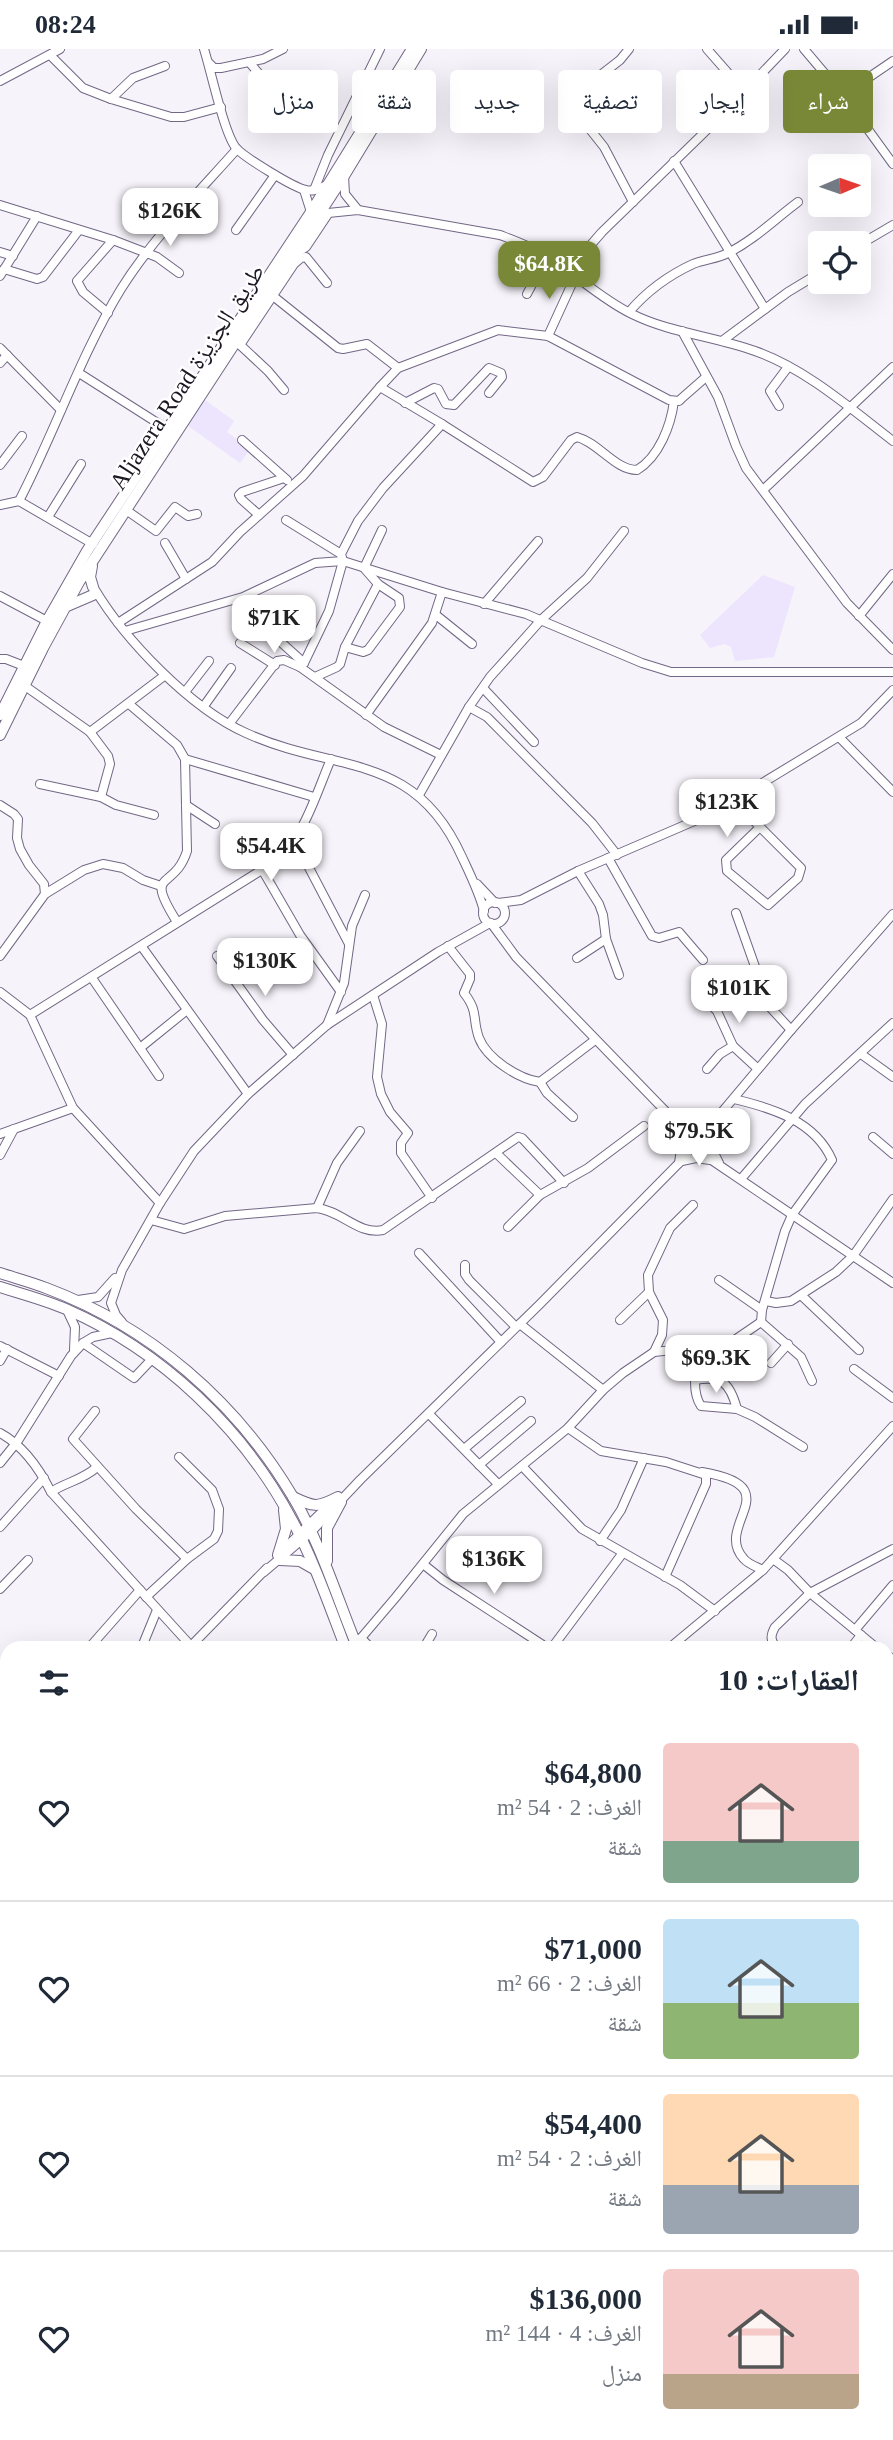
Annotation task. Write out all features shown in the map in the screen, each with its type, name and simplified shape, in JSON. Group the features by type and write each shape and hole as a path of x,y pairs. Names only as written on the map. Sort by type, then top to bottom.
{"main road":[{"name":"Aljazera Road طريق الجزيزة","path":"0,715 47,621 78,576 93,562 270,294 319,213 327,185 372,117 412,49"},
{"name":"Aljazera Road طريق الجزيزة","path":"0,735 65,607 93,544 167,429 344,176 421,49"},
{"path":"65,607 95,593 90,577 93,562"},
{"path":"0,1273 44,1287 126,1327 183,1366 223,1403 293,1497 327,1567 354,1641"},
{"path":"0,1286 67,1310 112,1333 152,1359 222,1420 266,1476 283,1504 353,1641"},
{"path":"293,1497 316,1506 339,1499"},
{"path":"327,1567 327,1528 339,1499"},
{"path":"283,1504 286,1529 279,1557 300,1561 315,1570"}],"street":[{"path":"0,81 60,49"},
{"path":"204,49 237,149 275,175 309,190 327,185"},
{"path":"209,63 214,68 224,68 263,59 283,49"},
{"path":"309,190 380,49"},
{"path":"629,49 620,60 584,88 576,104 577,113 604,147 633,202"},
{"path":"707,49 725,70"},
{"path":"763,70 785,49"},
{"path":"804,49 822,70"},
{"path":"51,56 83,88 111,99 171,117 184,117 221,107"},
{"path":"873,75 893,61"},
{"path":"249,62 256,70"},
{"path":"111,99 133,78 165,66"},
{"path":"213,78 224,68"},
{"path":"548,336 572,274 602,232 704,133"},
{"path":"871,133 893,164"},
{"path":"19,501 108,313 146,253 237,149"},
{"path":"674,161 765,309"},
{"path":"236,230 275,175"},
{"path":"344,176 345,194 358,210"},
{"path":"309,190 319,213 358,210 500,235 547,256 629,313 662,326 754,351 788,367 893,440"},
{"path":"629,313 643,296 662,281 693,264 731,252 764,230 798,202"},
{"path":"0,205 113,240 157,257 179,273"},
{"path":"37,216 2,272 43,278 79,230"},
{"path":"871,238 893,225"},
{"path":"108,313 83,292 77,281 113,240"},
{"path":"0,252 13,255"},
{"path":"527,294 547,256"},
{"path":"289,263 306,257 327,283"},
{"path":"722,341 808,281"},
{"path":"270,294 338,348 367,344 398,368"},
{"path":"118,623 206,566 303,476 398,368 498,330 548,336 659,396 674,401 682,398 706,377"},
{"path":"682,331 725,412 746,468 847,603 893,650"},
{"path":"238,343 284,390"},
{"path":"0,348 61,409"},
{"path":"0,363 7,355"},
{"path":"405,403 434,388 438,389 446,404 454,405 492,367 501,373 502,377 489,393"},
{"path":"779,406 770,391 788,367"},
{"path":"764,489 893,367"},
{"path":"79,373 167,429"},
{"path":"380,387 533,482 543,477 571,440 577,437 627,469 637,470 649,460 664,437 672,418 674,401"},
{"path":"302,665 329,611 342,558 358,521 383,488 442,424"},
{"path":"0,465 22,436"},
{"path":"242,440 293,485"},
{"path":"48,517 81,464"},
{"path":"259,515 240,499 239,495 284,478"},
{"path":"0,505 19,501 93,544"},
{"path":"126,510 156,531 175,507 188,516 197,514"},
{"path":"286,520 342,558 364,568 526,614 642,663 671,672 893,671"},
{"path":"364,568 382,530"},
{"path":"419,795 469,707 483,688 541,620 587,578 624,531"},
{"path":"484,604 538,541"},
{"path":"165,543 186,579"},
{"path":"125,631 243,597 315,563 342,558"},
{"path":"345,647 363,652 368,650 400,607 399,598 378,584 364,568"},
{"path":"859,616 893,574"},
{"path":"78,576 164,676 229,724 276,745 384,775 419,795 446,824 473,880 485,919 516,957 596,1040 716,1160 893,1283"},
{"path":"315,677 337,667 378,584"},
{"path":"366,715 436,615 442,592"},
{"path":"0,596 47,621"},
{"path":"436,615 472,643"},
{"path":"262,625 315,677 366,715 384,727 441,755"},
{"path":"240,643 275,665"},
{"path":"0,659 24,666"},
{"path":"229,724 275,665 284,660 302,665"},
{"path":"185,692 209,661"},
{"path":"204,706 232,668"},
{"path":"90,732 164,676"},
{"path":"24,685 90,732 108,756 110,764 101,797"},
{"path":"483,688 534,742"},
{"path":"74,1300 98,1297 122,1270 160,1203 194,1151 248,1094 327,1025 468,933 490,923 498,923 517,902 578,871 734,801 861,723 892,692"},
{"path":"129,704 177,745 186,759 187,851 185,859 161,886 160,895 177,922"},
{"path":"469,707 487,717 592,823 613,857 652,936 659,938 680,932 703,960"},
{"path":"839,737 893,792"},
{"path":"186,759 314,797"},
{"path":"30,1015 263,871 284,854 295,841 331,759"},
{"path":"40,784 101,797 116,805 155,815"},
{"path":"734,801 800,868 798,878 768,905 727,871 725,865 726,860 759,828"},
{"path":"186,805 215,824"},
{"path":"0,806 15,814 18,819 17,838 20,849 44,884 44,894"},
{"path":"295,841 349,944"},
{"path":"0,956 44,894 84,870 103,863 123,868 143,880 161,886"},
{"path":"263,871 300,935 341,992"},
{"path":"578,871 599,904 606,939 619,975"},
{"path":"473,880 503,909 504,933 516,957"},
{"path":"327,1025 344,983 355,918 365,894"},
{"path":"468,933 488,905 517,902"},
{"path":"736,913 769,1006 791,1030"},
{"path":"195,1641 429,1414 680,1162 893,914"},
{"path":"577,958 606,939"},
{"path":"447,946 470,974 464,993 473,1005 480,1039 490,1056 522,1076 540,1082 547,1093 573,1117"},
{"path":"142,947 248,1094"},
{"path":"217,956 263,1020 293,1055"},
{"path":"92,978 159,1076"},
{"path":"0,992 30,1015 74,1108 160,1203"},
{"path":"373,995 382,1024 377,1077 381,1094 390,1112 408,1133 401,1143 401,1153 432,1198"},
{"path":"704,997 718,1011 733,1046 758,1069"},
{"path":"140,1048 187,1010"},
{"path":"741,1179 805,1104 893,1023"},
{"path":"540,1082 596,1040"},
{"path":"707,1069 720,1054 733,1046"},
{"path":"861,1054 893,1077"},
{"path":"734,1099 772,1109 793,1118 822,1144 832,1160 792,1215 762,1310 761,1322"},
{"path":"0,1134 74,1108"},
{"path":"679,1124 714,1124"},
{"path":"679,1124 682,1142 680,1162"},
{"path":"714,1124 712,1139 716,1160"},
{"path":"509,1227 540,1195 599,1161 644,1126"},
{"path":"0,1155 14,1129"},
{"path":"317,1208 337,1163 360,1131"},
{"path":"873,1137 893,1154"},
{"path":"151,1220 184,1229 225,1216 317,1208 330,1211 369,1232 375,1232 383,1230 432,1198 514,1139 522,1138 564,1183"},
{"path":"496,1153 540,1195"},
{"path":"680,1162 700,1158 716,1160"},
{"path":"766,1301 785,1302 802,1296 836,1272 853,1256 893,1199"},
{"path":"358,1641 463,1514 568,1429 603,1390 654,1352 662,1335 663,1320 649,1292 648,1275 670,1228 693,1205"},
{"path":"419,1253 501,1342"},
{"path":"466,1265 465,1274 469,1280 518,1325 603,1390"},
{"path":"122,1270 111,1303 116,1315 126,1327"},
{"path":"719,1280 762,1310"},
{"path":"620,1320 649,1292"},
{"path":"802,1296 859,1350"},
{"path":"67,1310 76,1333 71,1356"},
{"path":"654,1352 673,1350 699,1354 720,1350 761,1322"},
{"path":"761,1322 801,1357 812,1381"},
{"path":"0,1463 17,1442 71,1356 93,1337 112,1333"},
{"path":"83,1343 134,1378 152,1359"},
{"path":"771,1363 788,1344"},
{"path":"0,1361 4,1348 59,1376"},
{"path":"699,1354 695,1380 696,1399 701,1406 737,1409 803,1447"},
{"path":"854,1369 893,1398"},
{"path":"695,1380 711,1377 718,1379 728,1386 737,1409"},
{"path":"464,1450 520,1401"},
{"path":"95,1411 73,1439 187,1559"},
{"path":"429,1414 498,1484"},
{"path":"479,1465 531,1421"},
{"path":"678,1641 763,1570 893,1426"},
{"path":"568,1429 601,1451 726,1476 740,1485 747,1495 738,1526 738,1548 744,1559 763,1570"},
{"path":"0,1433 17,1442 51,1492 184,1641"},
{"path":"96,1641 143,1594 214,1539 218,1531 220,1515 209,1486 179,1457"},
{"path":"600,1541 621,1510 644,1458"},
{"path":"522,1466 582,1529 665,1577 715,1611"},
{"path":"51,1492 63,1484 88,1476 97,1467"},
{"path":"665,1577 706,1484 706,1475 702,1472"},
{"path":"0,1527 44,1478"},
{"path":"772,1641 771,1634 775,1627 810,1593 893,1549"},
{"path":"556,1641 622,1553"},
{"path":"773,1559 868,1641"},
{"path":"0,1589 28,1560"},
{"path":"423,1564 459,1591 537,1641"},
{"path":"854,1641 893,1585"},
{"path":"144,1641 157,1610"},
{"path":"428,1641 432,1634"}],"shaded area":[{"path":"205,400 234,421 227,432 250,449 240,463 187,425"},
{"path":"763,575 795,587 774,657 735,661 731,647 724,644 710,648 700,635"}]}
